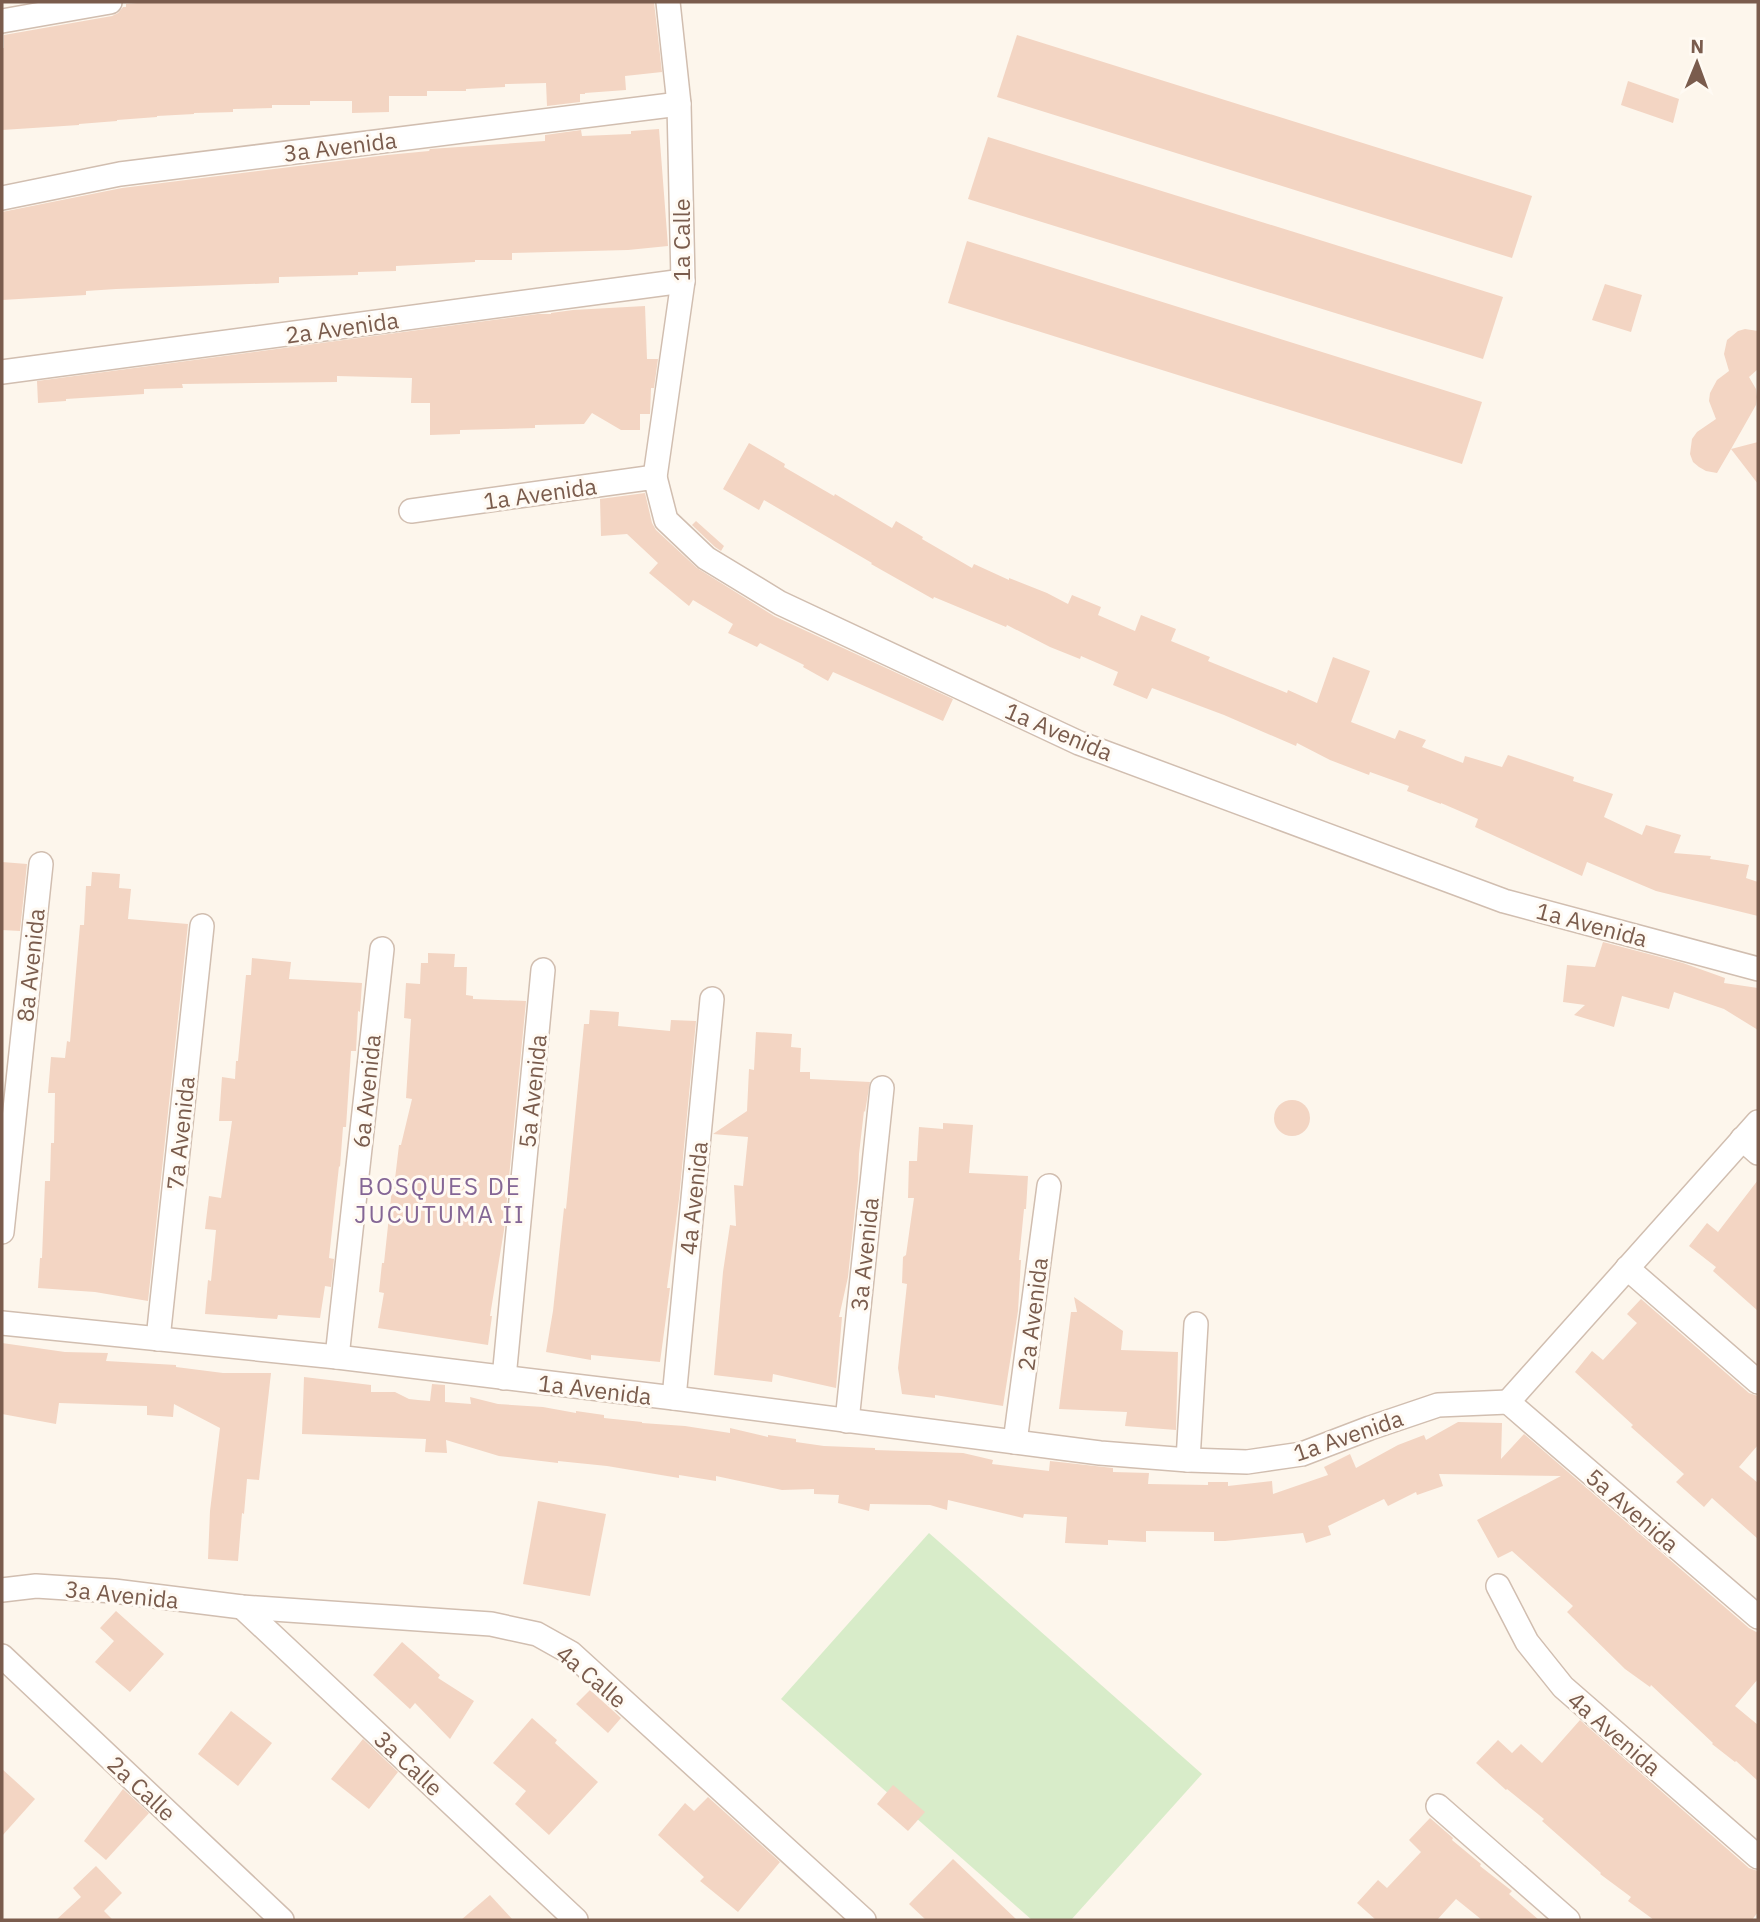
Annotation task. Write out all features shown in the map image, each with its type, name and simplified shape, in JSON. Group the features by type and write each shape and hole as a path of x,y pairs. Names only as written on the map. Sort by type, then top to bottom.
{"street":[{"path":"2,22 110,2"},
{"name":"1a Calle","path":"655,477 683,281 679,104 668,2"},
{"name":"3a Avenida","path":"2,198 120,174 679,104"},
{"name":"2a Avenida","path":"2,372 683,281"},
{"name":"1a Avenida","path":"411,512 655,477 666,520 706,558 780,603 1079,743 1504,901 1758,969"},
{"name":"8a Avenida","path":"2,1232 41,864"},
{"name":"7a Avenida","path":"158,1339 202,926"},
{"name":"6a Avenida","path":"337,1357 382,949"},
{"name":"5a Avenida","path":"504,1378 544,970"},
{"name":"4a Avenida","path":"674,1398 712,999"},
{"name":"3a Avenida","path":"847,1420 882,1088"},
{"path":"1508,1402 1627,1268 1750,1146 1758,1122"},
{"name":"2a Avenida","path":"1015,1442 1048,1186"},
{"path":"1627,1268 1758,1382"},
{"name":"1a Avenida","path":"2,1323 337,1357 1100,1453 1188,1460 1247,1462 1301,1454 1438,1405 1508,1402"},
{"path":"1188,1460 1196,1324"},
{"name":"5a Avenida","path":"1508,1402 1758,1617"},
{"name":"3a Avenida","path":"2,1590 36,1586 114,1591 242,1607"},
{"name":"4a Avenida","path":"1498,1586 1527,1642 1563,1687 1758,1857"},
{"name":"3a Calle","path":"242,1607 576,1920"},
{"name":"4a Calle","path":"242,1607 491,1625 537,1634 571,1653 864,1920"},
{"name":"2a Calle","path":"2,1656 282,1920"},
{"path":"1438,1806 1568,1920"}],"green space":[{"path":"929,1533 1202,1774 1071,1920 1032,1920 781,1699"}],"building":[{"path":"654,2 662,72 625,76 626,90 580,94 580,102 547,106 546,83 505,84 505,87 466,91 427,91 427,96 389,96 389,112 352,113 352,101 310,101 310,105 272,105 272,108 233,109 233,112 2,130 4,35 112,16 126,7 126,4"},
{"path":"1017,35 1532,196 1512,258 997,97"},
{"path":"1628,81 1679,99 1673,123 1621,105"},
{"path":"659,129 668,246 628,250 512,253 512,260 396,266 396,271 358,272 358,275 279,277 279,283 116,289 86,291 86,295 2,300 2,212 122,188 430,149 545,141 545,135 581,130 582,136 631,134 631,131"},
{"path":"988,137 1503,297 1483,359 968,199"},
{"path":"967,241 1482,402 1462,464 948,303"},
{"path":"1605,284 1642,295 1631,332 1592,320"},
{"path":"645,306 647,359 658,359 654,388 651,388 650,414 640,414 640,430 621,430 592,413 584,424 460,430 460,434 430,435 430,403 411,403 412,378 337,376 337,382 182,384 183,388 144,389 144,394 38,403 37,381 538,314"},
{"path":"1738,331 1758,331 1758,369 1749,377 1756,389 1756,405 1717,473 1706,471 1693,462 1690,454 1692,439 1697,432 1716,419 1709,401 1710,393 1717,380 1729,371 1724,354 1727,340"},
{"path":"1758,442 1758,484 1731,449"},
{"path":"749,443 834,496 835,494 892,528 896,521 972,568 974,564 1068,604 1072,595 1101,607 1098,615 1135,631 1141,615 1176,629 1171,641 1210,657 1208,661 1287,693 1288,690 1317,703 1333,657 1370,671 1351,722 1395,739 1399,730 1426,740 1422,747 1463,763 1465,756 1502,767 1508,755 1574,777 1573,781 1613,794 1604,817 1642,835 1646,825 1681,835 1674,853 1711,856 1710,859 1749,865 1746,878 1758,882 1758,916 1656,891 1587,862 1582,876 1475,827 1478,819 1407,791 1409,786 1370,772 1369,775 1330,760 1297,743 1296,746 1152,688 1147,699 1113,685 1118,672 1081,656 1080,659 1050,647 1007,625 1006,627 934,597 933,599 764,500 759,510 723,489"},
{"path":"645,493 656,530 697,568 774,616 953,699 943,721 833,672 828,681 803,667 804,665 760,643 757,647 728,633 733,624 693,600 689,606 649,573 658,563 627,534 601,536 600,499"},
{"path":"696,521 724,546 721,551 692,525"},
{"path":"2,862 27,864 20,931 2,930"},
{"path":"92,872 120,874 119,888 131,889 128,919 188,924 148,1301 95,1292 38,1288 45,1181 50,1181 51,1143 54,1143 55,1093 48,1093 51,1057 65,1058 67,1041 70,1042 80,925 84,925 86,886 91,886"},
{"path":"1603,942 1683,963 1725,978 1724,983 1758,988 1758,1030 1724,1009 1674,992 1669,1009 1622,996 1614,1027 1574,1015 1585,1005 1563,1002 1567,965 1595,967"},
{"path":"428,953 455,954 454,967 467,967 466,995 473,996 473,999 526,1001 504,1230 488,1345 378,1328 384,1293 379,1292 393,1179 412,1099 406,1098 411,1019 404,1018 406,983 420,984 421,963 428,963"},
{"path":"252,958 291,962 289,979 362,983 356,1051 351,1051 346,1127 343,1127 329,1258 334,1259 331,1287 325,1286 320,1318 278,1315 277,1319 205,1314 216,1230 205,1229 209,1196 221,1198 232,1121 219,1121 222,1077 235,1079 246,975 251,975"},
{"path":"590,1010 619,1012 618,1026 670,1031 671,1020 696,1021 679,1199 667,1288 670,1288 660,1362 591,1355 591,1360 546,1352 564,1208 566,1209 584,1024 589,1024"},
{"path":"756,1032 792,1034 791,1047 801,1048 800,1072 810,1072 810,1079 870,1082 859,1154 848,1277 839,1317 842,1317 836,1388 773,1374 772,1382 714,1375 723,1272 730,1225 736,1226 734,1185 743,1186 748,1137 713,1134 747,1111 749,1069 754,1070"},
{"path":"1292,1100 1304,1106 1310,1118 1304,1130 1292,1136 1280,1130 1274,1118 1280,1106"},
{"path":"943,1123 973,1125 969,1173 1028,1176 1019,1260 1018,1311 1003,1406 935,1395 935,1398 902,1394 898,1368 907,1284 902,1283 903,1257 906,1255 914,1198 908,1198 909,1161 917,1161 919,1127 943,1129"},
{"path":"1758,1180 1758,1311 1713,1271 1716,1267 1689,1246 1707,1223 1718,1232"},
{"path":"1074,1297 1123,1331 1121,1350 1178,1352 1176,1430 1125,1426 1127,1412 1059,1409 1071,1312 1077,1312"},
{"path":"1641,1299 1749,1393 1758,1396 1758,1445 1739,1467 1758,1483 1758,1539 1712,1498 1704,1507 1676,1482 1684,1474 1575,1372 1592,1351 1603,1360 1637,1323 1627,1314"},
{"path":"2,1343 65,1352 108,1353 106,1361 176,1365 223,1373 271,1373 259,1480 247,1479 238,1561 208,1559 210,1511 220,1428 174,1404 173,1417 147,1415 147,1406 59,1403 56,1424 2,1414"},
{"path":"304,1377 371,1385 371,1392 395,1392 409,1399 430,1401 432,1384 445,1385 445,1402 471,1404 470,1397 498,1404 576,1411 642,1423 730,1433 730,1428 824,1446 963,1453 993,1460 992,1464 1049,1471 1050,1461 1113,1468 1113,1472 1149,1473 1148,1484 1208,1485 1208,1482 1228,1482 1228,1486 1272,1481 1273,1494 1328,1475 1324,1467 1350,1454 1356,1468 1398,1445 1424,1435 1426,1440 1458,1422 1502,1423 1501,1459 1524,1434 1758,1633 1758,1679 1735,1706 1758,1725 1758,1781 1712,1744 1651,1685 1650,1687 1625,1669 1567,1612 1573,1606 1512,1551 1498,1558 1477,1520 1561,1476 1439,1474 1443,1486 1417,1495 1416,1492 1388,1506 1384,1499 1328,1526 1331,1535 1306,1543 1303,1533 1214,1541 1214,1532 1146,1531 1146,1542 1108,1540 1108,1545 1065,1543 1067,1517 1024,1514 1023,1518 948,1500 947,1510 930,1505 870,1504 869,1511 838,1503 839,1495 814,1494 814,1489 782,1490 716,1476 716,1481 679,1475 679,1478 607,1466 499,1456 446,1440 447,1453 425,1452 426,1439 302,1434"},
{"path":"538,1501 606,1514 590,1596 523,1584"},
{"path":"116,1611 164,1654 130,1692 95,1662 114,1641 100,1628"},
{"path":"402,1642 440,1675 438,1678 474,1701 450,1739 415,1703 410,1709 373,1675"},
{"path":"590,1690 621,1718 608,1733 576,1704"},
{"path":"231,1711 272,1743 238,1786 198,1754"},
{"path":"532,1718 598,1782 549,1835 515,1804 526,1791 493,1763"},
{"path":"1580,1720 1749,1868 1758,1871 1758,1912 1752,1920 1654,1920 1628,1901 1631,1897 1600,1874 1542,1821 1544,1819 1476,1763 1498,1740 1512,1753 1521,1744 1542,1763"},
{"path":"363,1739 398,1772 369,1809 331,1779"},
{"path":"2,1769 35,1799 2,1836"},
{"path":"893,1785 925,1812 908,1831 877,1804"},
{"path":"123,1789 149,1813 106,1860 84,1841"},
{"path":"708,1797 780,1862 738,1912 700,1881 704,1877 658,1835 685,1803 694,1811"},
{"path":"1430,1818 1481,1864 1480,1866 1512,1891 1509,1894 1539,1920 1482,1920 1456,1899 1437,1920 1376,1920 1357,1903 1378,1880 1387,1888 1421,1852 1409,1840"},
{"path":"953,1859 1017,1920 926,1920 909,1904"},
{"path":"96,1866 122,1893 104,1911 113,1920 56,1920 81,1897 73,1888"},
{"path":"490,1895 513,1920 461,1920"}],"district":[{"name":"BOSQUES DE JUCUTUMA II","path":"440,1200"}]}
